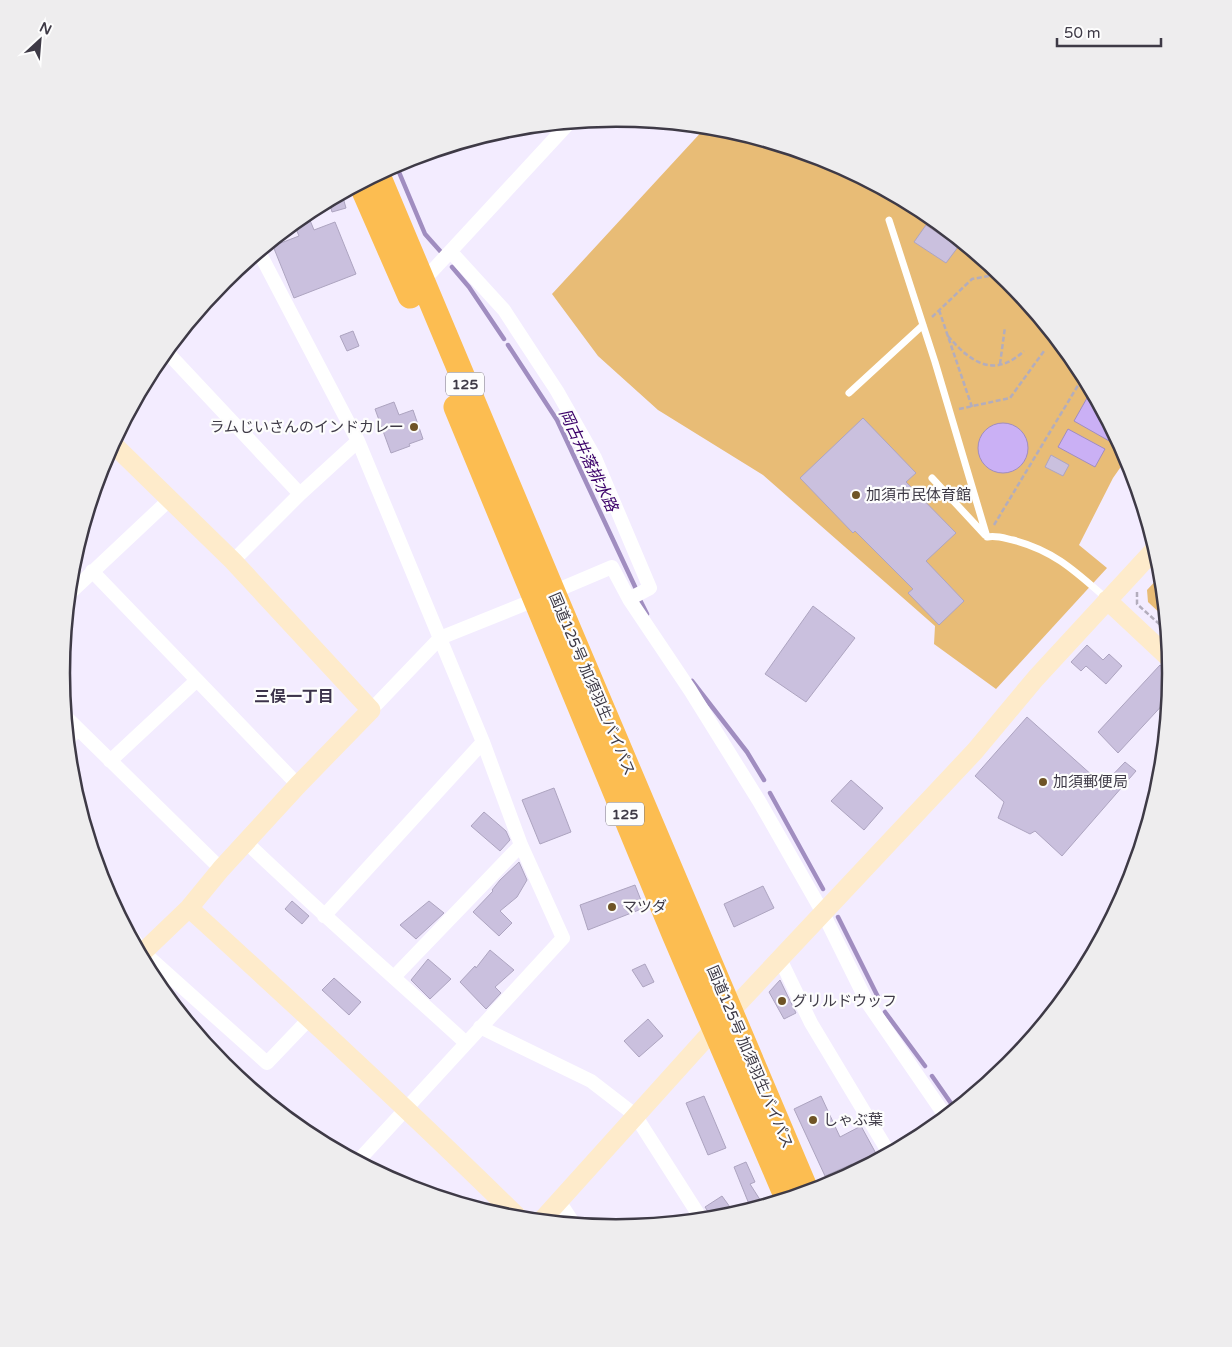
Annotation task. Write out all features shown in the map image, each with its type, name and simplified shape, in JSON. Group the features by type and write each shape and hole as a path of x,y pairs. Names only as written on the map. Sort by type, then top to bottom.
{"highway":[{"name":"国道125号 加須羽生バイパス","path":"381,181 545,596 723,1020 785,1193"},
{"name":"国道125号 加須羽生バイパス","path":"364,190 545,596"},
{"name":"国道125号 加須羽生バイパス","path":"723,1020 804,1186"}],"street":[{"path":"422,282 562,131"},
{"path":"447,256 504,310 557,391 595,458 650,588 637,595"},
{"path":"262,258 358,441 483,742 521,845 563,938 362,1156"},
{"path":"171,357 300,494"},
{"path":"233,561 300,494 358,441"},
{"path":"119,450 233,561 371,710"},
{"path":"77,586 169,500"},
{"path":"547,1215 635,1115 975,751 1036,678 1149,555"},
{"path":"146,950 189,908 221,869 298,785 440,638 612,567 637,595 690,690 759,801 829,907 867,1002 942,1111"},
{"path":"92,571 298,785"},
{"path":"1107,600 1161,651"},
{"path":"110,761 197,680"},
{"path":"73,724 221,869"},
{"path":"74,733 78,729"},
{"path":"324,916 483,742"},
{"path":"246,842 324,916 466,1043"},
{"path":"394,977 521,845"},
{"path":"189,908 407,1108 510,1209"},
{"path":"780,959 811,1023 887,1147"},
{"path":"155,965 267,1063 310,1018"},
{"path":"480,1027 591,1082 635,1115 698,1213"},
{"path":"560,1201 570,1217"}],"lane":[{"path":"889,220 924,325 987,537"},
{"path":"849,392 924,325"},
{"path":"932,478 987,537"},
{"path":"987,537 994,535 1020,542 1061,560 1107,600"}],"path":[{"path":"924,325 972,279 990,276"},
{"path":"939,310 972,407"},
{"path":"1000,364 1005,327"},
{"path":"947,335 971,359 986,366 1014,360 1024,351"},
{"path":"950,411 1010,398 1044,351"},
{"path":"987,537 1079,384"},
{"path":"1137,588 1137,604 1159,624"}],"shaded area":[{"path":"699,134 757,146 792,156 857,184 919,220 976,263 1027,313 1070,370 1106,432 1121,467 1113,478 1079,545 1107,568 996,689 934,644 935,626 763,475 658,410 598,356 552,294"},
{"path":"1087,397 1110,441 1074,421"},
{"path":"998,423 1008,423 1021,430 1028,443 1028,453 1021,466 1008,473 998,473 989,469 982,462 978,453 978,443 982,434 989,427"},
{"path":"1068,429 1105,449 1095,467 1058,447"},
{"path":"1154,582 1158,611 1148,602 1147,590"}],"building":[{"path":"344,201 346,208 332,212 331,209"},
{"path":"311,222 314,230 335,222 356,274 294,298 274,248 280,243 299,236 297,231"},
{"path":"926,225 957,248 946,263 914,242"},
{"path":"353,331 359,346 347,351 340,336"},
{"path":"394,402 399,415 413,410 423,439 391,453 375,409"},
{"path":"863,418 916,473 906,482 956,533 926,561 964,601 939,625 908,593 913,589 855,531 853,533 800,478"},
{"path":"1051,455 1069,465 1063,476 1045,467"},
{"path":"813,606 855,638 806,702 765,674"},
{"path":"1087,645 1103,660 1109,654 1122,666 1106,684 1086,666 1081,671 1071,662"},
{"path":"1160,665 1162,667 1161,706 1118,753 1098,732"},
{"path":"1027,717 1103,785 1125,762 1136,771 1062,856 1035,831 1030,834 998,818 1004,802 975,776"},
{"path":"851,780 883,808 864,830 831,801"},
{"path":"554,788 571,832 540,844 522,800"},
{"path":"484,812 506,831 510,840 500,851 471,826"},
{"path":"519,862 527,880 517,897 500,911 512,923 499,936 473,912 493,891 500,880"},
{"name":"マツダ","path":"635,885 644,908 588,930 580,905"},
{"path":"763,886 774,908 734,927 724,904"},
{"path":"292,901 309,916 302,924 285,909"},
{"path":"429,901 444,913 416,939 400,925"},
{"path":"490,950 514,970 495,987 501,993 486,1009 460,982 475,966 476,968"},
{"path":"428,959 451,979 430,999 411,980"},
{"path":"645,964 654,982 643,987 632,970"},
{"path":"334,978 361,1002 349,1015 322,990"},
{"path":"780,980 796,1013 784,1019 769,992"},
{"path":"648,1019 663,1036 639,1057 624,1041"},
{"path":"704,1096 726,1148 708,1155 686,1103"},
{"path":"821,1096 840,1137 861,1126 876,1153 825,1176 794,1109"},
{"path":"746,1162 755,1182 750,1184 760,1200 749,1203 734,1167"},
{"path":"722,1196 730,1207 708,1212 705,1207"}],"waterway":[{"name":"岡古井落排水路","path":"399,173 425,234 441,252"},
{"name":"岡古井落排水路","path":"452,267 469,287 504,339"},
{"name":"岡古井落排水路","path":"508,345 557,420 637,591"},
{"name":"岡古井落排水路","path":"640,600 647,614"},
{"name":"岡古井落排水路","path":"692,681 747,752 764,780"},
{"name":"岡古井落排水路","path":"770,793 823,889"},
{"name":"岡古井落排水路","path":"838,917 879,999"},
{"name":"岡古井落排水路","path":"885,1012 925,1066"},
{"name":"岡古井落排水路","path":"932,1076 952,1104"}],"place":[{"name":"ラムじいさんのインドカレー","path":"414,427"},
{"name":"加須市民体育館","path":"856,495"},
{"name":"加須郵便局","path":"1043,782"},
{"name":"マツダ","path":"612,907"},
{"name":"グリルドウッフ","path":"782,1001"},
{"name":"しゃぶ葉","path":"813,1120"}],"district":[{"name":"三俣一丁目","path":"294,696"}]}
